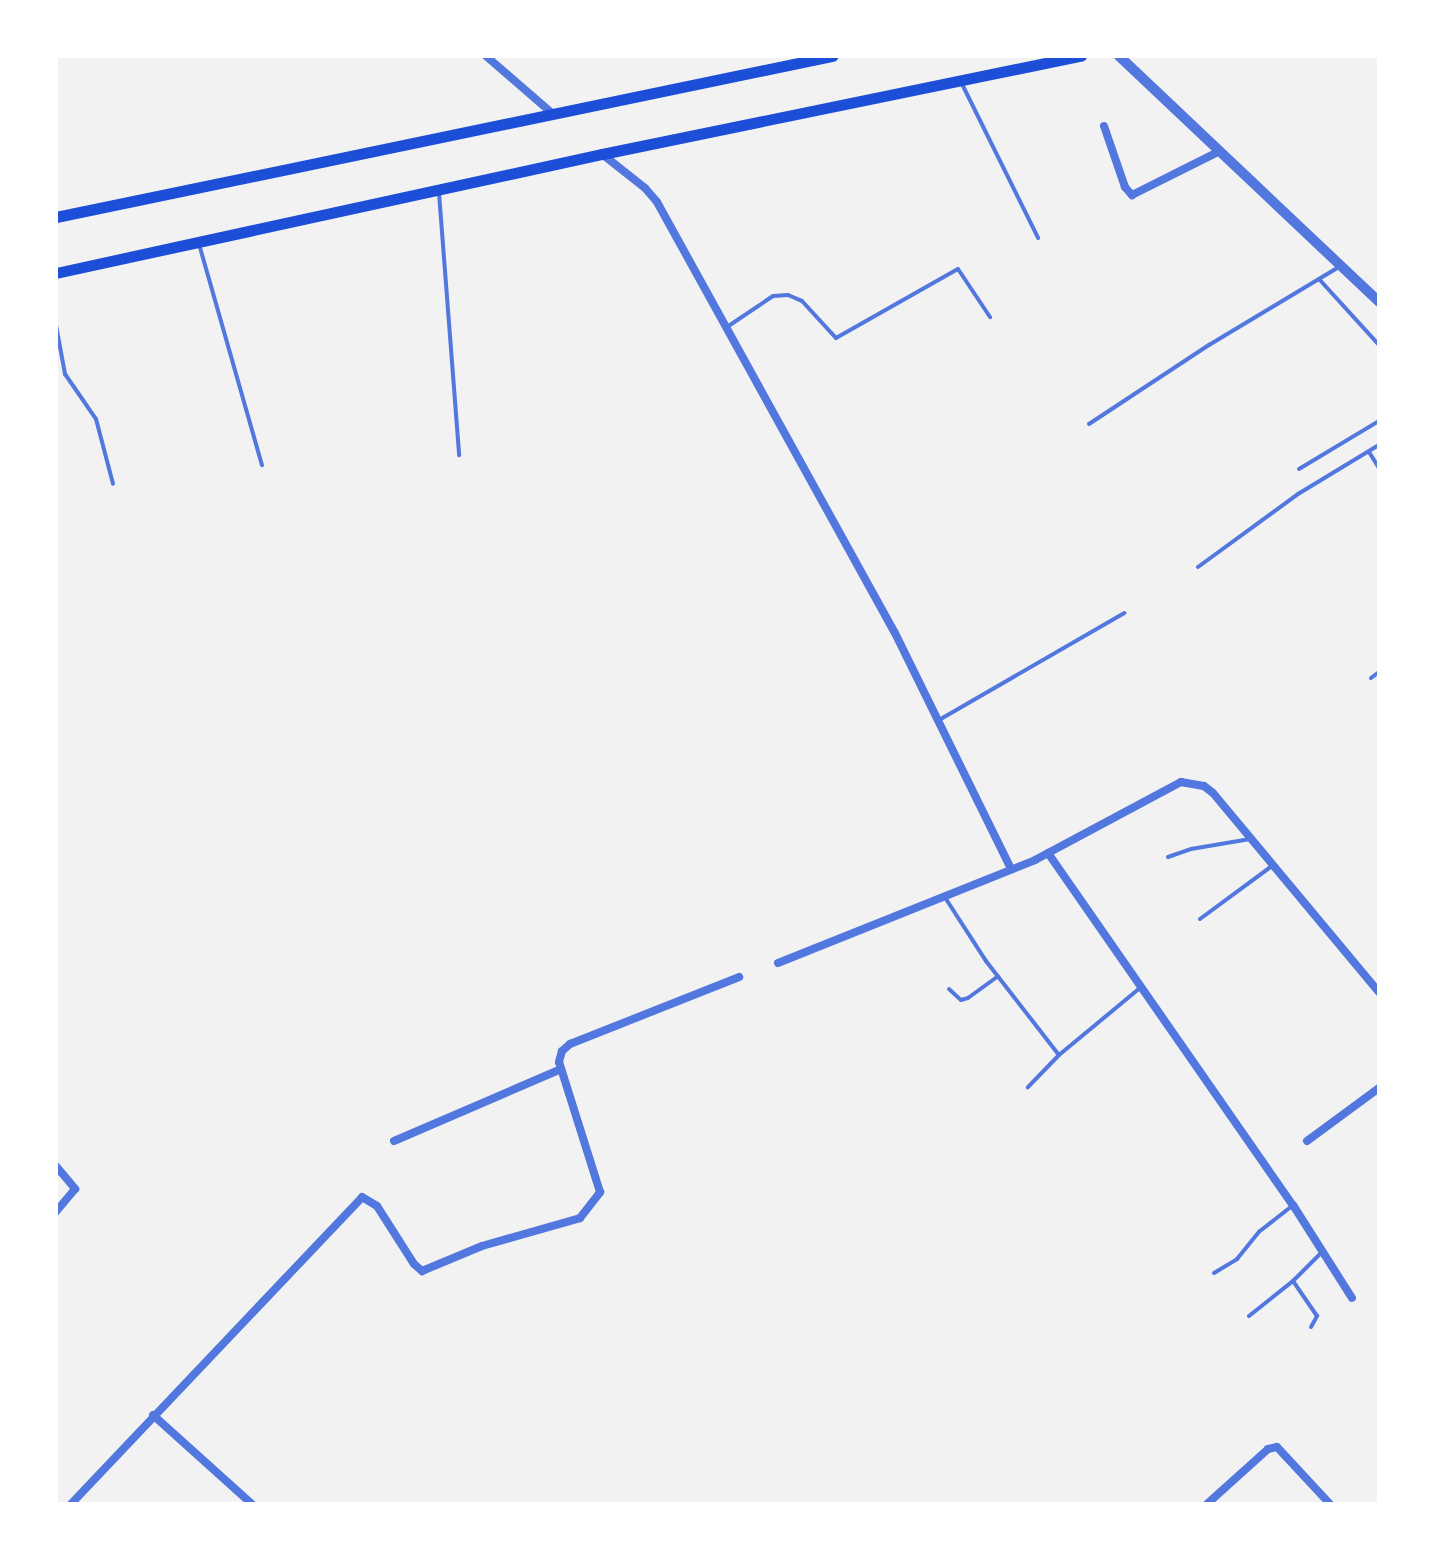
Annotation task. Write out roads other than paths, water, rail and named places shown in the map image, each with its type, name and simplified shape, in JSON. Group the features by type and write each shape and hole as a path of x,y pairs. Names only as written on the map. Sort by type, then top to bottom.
{"main road":[{"path":"56,217 553,115 809,58 832,56"},
{"path":"56,273 602,154 1081,56"}],"street":[{"path":"486,56 553,115"},
{"path":"497,64 505,56"},
{"path":"1119,56 1379,302"},
{"path":"1104,126 1125,187 1132,195 1220,151"},
{"path":"602,154 651,194 895,633 1011,869"},
{"path":"778,963 946,899 1048,853 1181,782 1204,786 1379,992"},
{"path":"1048,853 1293,1205 1352,1298"},
{"path":"71,1504 362,1197 370,1199 377,1206 414,1264 422,1271 482,1246 580,1218 600,1192 561,1069 562,1051 570,1044 739,977"},
{"path":"394,1141 561,1069"},
{"path":"1307,1141 1379,1088"},
{"path":"56,1166 75,1189 56,1212"},
{"path":"153,1415 252,1504"},
{"path":"1207,1504 1268,1449 1277,1447 1330,1504"}],"lane":[{"path":"961,82 1038,238"},
{"path":"439,191 459,455"},
{"path":"198,242 262,465"},
{"path":"1089,424 1342,266"},
{"path":"726,328 773,296 788,295 802,301 836,338 958,269 990,317"},
{"path":"1319,279 1379,345"},
{"path":"56,325 65,374 96,419 113,484"},
{"path":"1299,469 1379,421"},
{"path":"1198,567 1298,494 1379,445"},
{"path":"1369,452 1379,468"},
{"path":"939,720 1124,613"},
{"path":"1371,678 1379,672"},
{"path":"1168,857 1191,849 1252,839"},
{"path":"1200,919 1272,866"},
{"path":"946,899 998,976 1059,1055"},
{"path":"949,989 961,1000 998,976"},
{"path":"1028,1087 1059,1055 1140,988"},
{"path":"1214,1273 1237,1259 1260,1231 1293,1205"},
{"path":"1249,1316 1293,1281 1321,1253"},
{"path":"1293,1281 1317,1316 1311,1327"}]}
